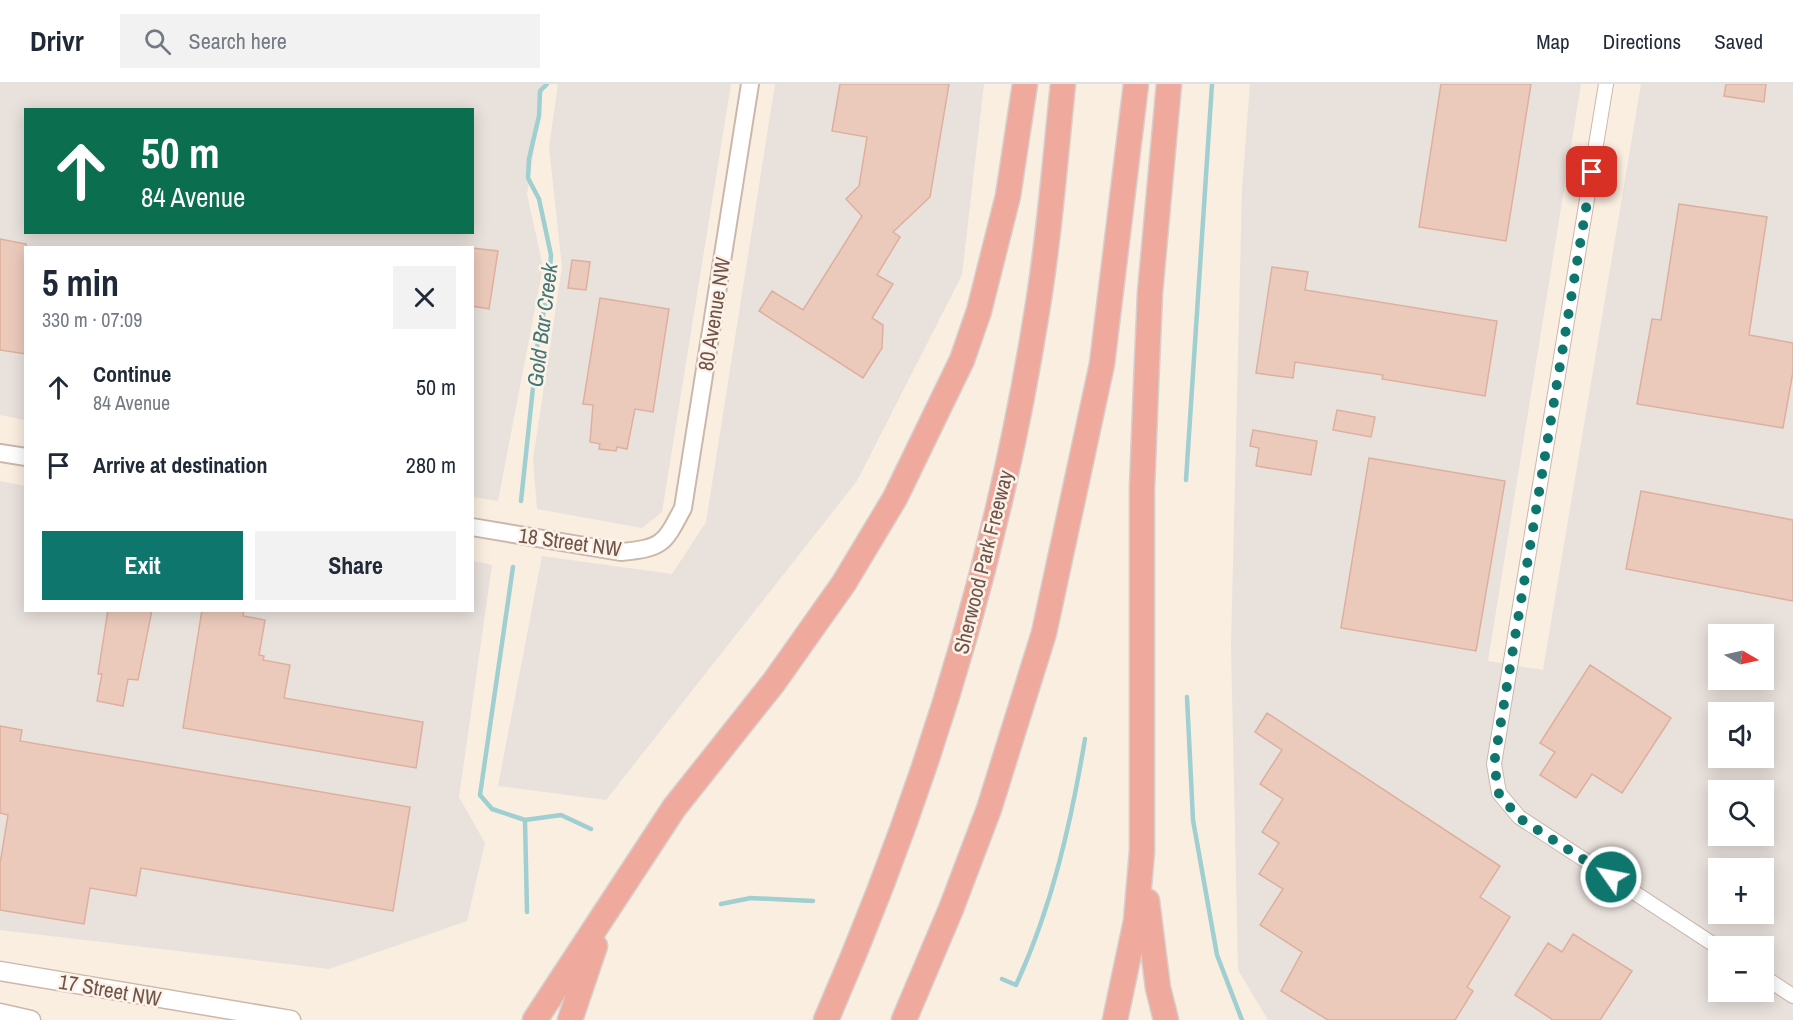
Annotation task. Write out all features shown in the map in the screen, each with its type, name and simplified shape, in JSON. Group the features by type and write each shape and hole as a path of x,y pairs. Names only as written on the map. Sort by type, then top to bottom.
{"highway":[{"path":"535,1020 674,808 774,682 844,584 895,498 962,360 979,311 1008,196 1025,84"},
{"name":"Sherwood Park Freeway","path":"826,1020 896,849 935,738 967,636 993,536 1036,316 1063,84"},
{"path":"904,1020 951,909 988,809 1044,633 1102,364 1136,84"},
{"path":"1115,1020 1136,921 1142,851 1142,488 1150,293 1169,84"},
{"path":"1142,851 1152,947 1166,1020"},
{"path":"570,1020 588,962 615,900"}],"main road":[{"name":"17 Street NW","path":"0,971 291,1020"},
{"path":"0,1013 31,1020"}],"street":[{"name":"80 Avenue NW","path":"666,540 683,508 750,84"},
{"path":"1606,84 1494,764 1499,794 1519,818 1708,941"},
{"path":"0,453 24,457"},
{"name":"18 Street NW","path":"474,527 621,552 643,550 666,540"},
{"path":"1774,984 1793,996"}],"shaded area":[{"path":"0,84 544,84 527,194 543,267 498,501 474,497 474,246 24,246 24,420 0,415"},
{"path":"558,84 731,84 662,512 642,528 537,509 533,459 562,267 549,147"},
{"path":"775,84 984,84 962,275 857,481 606,800 498,786 542,556 672,574 706,522"},
{"path":"1250,84 1581,84 1488,661 1543,670 1641,84 1793,84 1793,1020 1268,1020 1238,970 1231,646 1242,189"},
{"path":"0,481 24,486 24,612 474,612 474,561 492,565 459,797 485,843 467,921 329,969 0,930"}],"building":[{"path":"840,84 949,84 930,197 893,232 900,237 877,275 893,284 872,318 883,325 882,348 863,378 759,311 772,291 803,310 862,216 846,199 859,186 867,137 832,131"},
{"path":"1441,84 1531,84 1506,241 1419,227"},
{"path":"1726,84 1766,84 1764,102 1724,96"},
{"path":"1679,204 1767,217 1749,335 1793,343 1793,372 1783,428 1637,404 1652,319 1661,320"},
{"path":"0,239 26,244 26,246 24,246 24,354 0,350"},
{"path":"474,248 498,251 489,309 474,306"},
{"path":"572,260 590,262 586,290 568,288"},
{"path":"1272,267 1308,272 1305,290 1497,321 1485,396 1382,379 1383,375 1295,362 1293,378 1256,373"},
{"path":"600,298 669,309 653,412 635,409 627,449 617,447 616,451 599,449 600,444 590,442 593,405 583,404"},
{"path":"1337,410 1375,417 1371,437 1333,430"},
{"path":"1253,430 1317,441 1311,475 1256,466 1259,448 1250,446"},
{"path":"1369,458 1505,481 1476,651 1341,628"},
{"path":"1641,491 1793,520 1793,601 1626,569"},
{"path":"108,612 152,612 138,680 128,679 123,706 97,701 102,674 98,674"},
{"path":"202,612 244,612 243,616 265,620 259,655 264,656 263,660 290,665 284,698 423,722 416,768 183,728"},
{"path":"1590,665 1671,718 1622,793 1592,774 1576,798 1540,775 1555,752 1540,743"},
{"path":"1267,713 1500,866 1480,897 1510,917 1467,987 1473,991 1455,1020 1328,1020 1281,991 1302,952 1260,925 1283,889 1259,874 1279,843 1262,832 1283,799 1260,784 1282,750 1255,732"},
{"path":"0,726 22,730 20,741 410,807 393,911 141,868 136,896 90,888 84,924 0,910 0,864 8,815 0,813"},
{"path":"1573,934 1632,971 1600,1020 1553,1020 1515,995 1548,943 1562,952"}],"waterway":[{"name":"Gold Bar Creek","path":"521,501 538,340 549,285 551,255 539,199 528,178 529,159 539,116 540,91 547,84"},
{"path":"1186,480 1212,84"},
{"name":"Gold Bar Creek","path":"513,567 480,795 492,809 525,820 527,912"},
{"path":"1187,697 1193,820 1217,955 1242,1020"},
{"path":"1002,979 1016,985 1040,925 1067,833 1085,739"},
{"path":"525,820 561,815 591,829"},
{"path":"721,904 751,898 813,901"}],"route":[{"path":"1592,172 1494,764 1499,794 1519,818 1611,877"}]}
